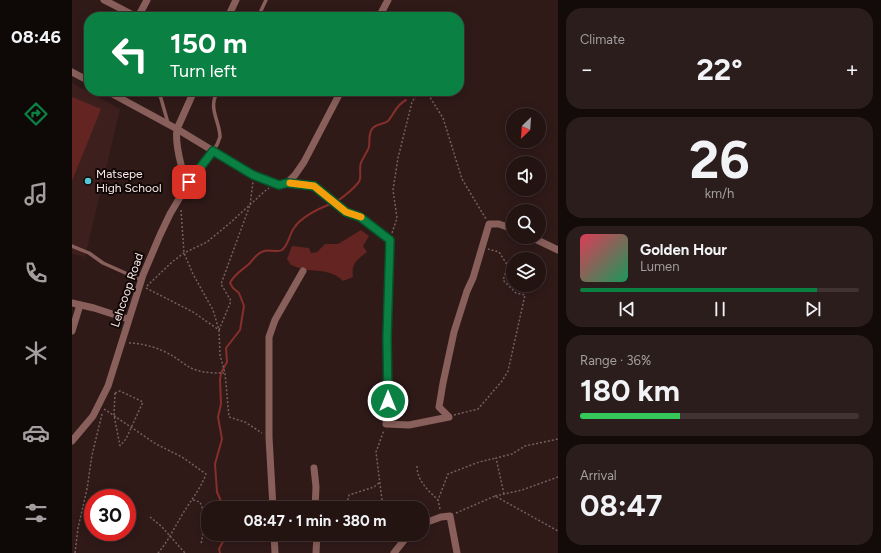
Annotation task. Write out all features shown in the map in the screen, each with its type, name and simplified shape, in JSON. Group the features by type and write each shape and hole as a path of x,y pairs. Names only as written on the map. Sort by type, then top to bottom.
{"street":[{"path":"104,0 128,12"},
{"path":"141,12 147,0"},
{"path":"230,12 236,0"},
{"path":"382,12 388,0"},
{"path":"72,72 84,78"},
{"path":"115,96 177,129 253,175 279,185 287,183 314,186 346,212 360,217 390,240 387,338 388,410 386,424 409,425 449,417"},
{"path":"189,182 183,174 176,144 177,129 192,96"},
{"path":"287,183 304,162 337,96"},
{"name":"Lehcoop Road","path":"72,441 101,408 141,280 160,234 189,182 213,151"},
{"path":"449,417 439,407 443,382 459,315 467,291 474,278 489,224 499,224 506,226"},
{"path":"546,244 558,250"},
{"path":"273,501 269,437 269,337 275,320 303,272"},
{"path":"72,303 128,319"},
{"path":"72,331 80,305"},
{"path":"314,468 316,487 315,501"},
{"path":"429,521 441,517 450,516 457,553"},
{"path":"274,541 275,553"},
{"path":"316,553 317,541"},
{"path":"394,553 403,541"}],"lane":[{"path":"260,12 266,0"},
{"path":"160,96 168,124"},
{"path":"213,151 220,136 213,106 215,96"},
{"path":"72,246 89,253 103,263 141,280"}],"path":[{"path":"390,240 397,218 393,190 398,158 412,102 416,96"},
{"path":"429,96 443,118 462,178 489,224"},
{"path":"219,330 231,301 221,284 250,205 253,175"},
{"path":"219,330 193,312 146,288 172,262 184,253 207,242 265,191 279,185"},
{"path":"180,197 184,253 196,280 213,310 219,330 220,355 225,374 229,416 245,422 269,437"},
{"path":"449,417 478,409 502,381 508,371 526,295 516,293 503,280 508,266 499,252 488,249 480,253"},
{"path":"121,341 139,344 172,355 191,369 225,374"},
{"path":"108,386 115,393 114,415 120,446 126,439 143,402 120,391 115,393"},
{"path":"75,553 78,528 87,489 101,408 114,415 156,444 182,457 206,474 193,500 171,536 158,553"},
{"path":"382,501 376,452 386,424"},
{"path":"441,517 438,500 448,474 479,462 512,454 526,446 558,439"},
{"path":"496,458 504,494"},
{"path":"417,466 417,475 425,487 438,500"},
{"path":"450,516 495,496 522,490 558,477"},
{"path":"348,501 349,494 374,487 380,482"},
{"path":"495,496 558,530"},
{"path":"193,500 200,502 206,518 202,544"},
{"path":"150,517 171,536 185,553"}],"shaded area":[{"name":"Matsepe High School","path":"72,83 84,90 84,96 96,96 120,109 85,257 72,254"},
{"path":"72,97 101,109 72,181"},
{"path":"361,230 369,236 363,246 367,252 354,265 353,277 343,281 331,273 307,270 291,265 287,259 292,246 309,248 311,253 317,252 325,244 338,244"}],"waterway":[{"path":"336,202 359,182 360,165 369,147 372,129 375,126 388,121 398,107 406,100"},
{"path":"221,501 217,492 215,464 222,439 218,417 221,404 220,380 221,373 227,362 226,348 240,330 244,306 239,293 230,283 237,274 259,253 282,250 294,228 301,220 317,210 333,203"},
{"path":"220,553 219,549 223,541"}],"slow traffic":[{"path":"290,183 314,186 346,212 361,217"}],"place":[{"name":"Matsepe High School","path":"88,181"}],"route":[{"path":"189,182 213,151 253,175 279,185 287,183 314,186 346,212 360,217 390,240 387,338 388,401"}]}
